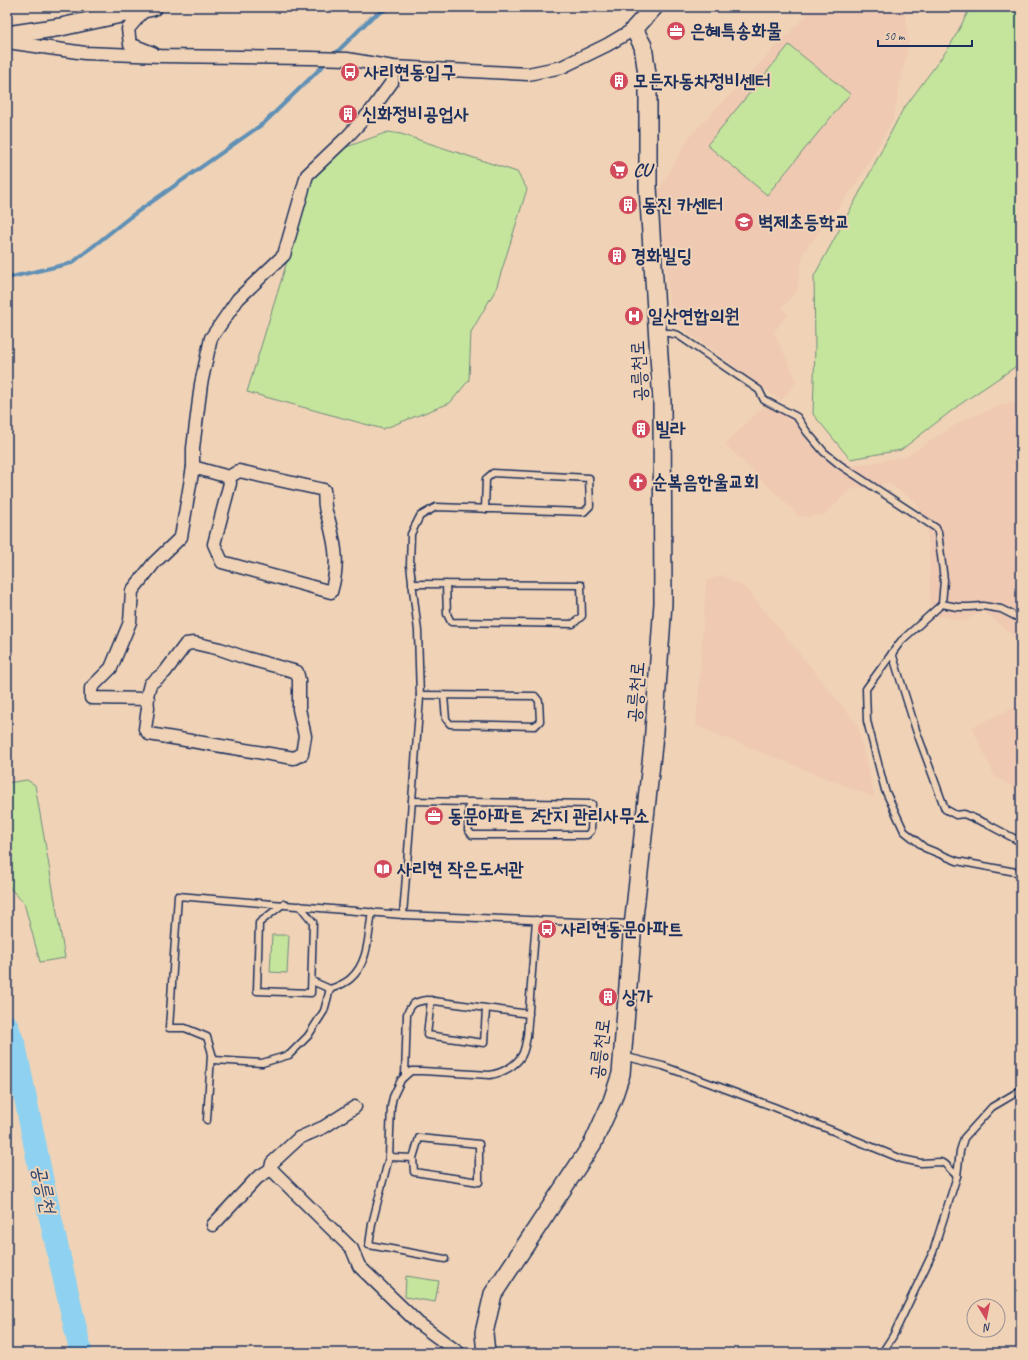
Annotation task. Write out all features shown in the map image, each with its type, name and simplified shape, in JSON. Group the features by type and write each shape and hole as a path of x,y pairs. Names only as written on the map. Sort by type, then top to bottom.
{"street":[{"path":"7,42 85,53 161,56 347,59 393,67 528,74 562,67 607,45 634,28 654,7"},
{"path":"7,35 61,27 149,8"},
{"path":"149,8 128,29 130,44 161,56"},
{"name":"공릉천로","path":"486,1353 484,1333 494,1294 593,1143 612,1101 621,1074 633,924 653,745 663,603 662,402 648,187 648,81 643,46 634,28"},
{"path":"148,698 91,698 91,688 111,668 130,622 132,592 154,563 181,537 193,467 193,448 200,384 211,338 238,299 284,255 307,175 346,138 371,111 392,82 393,67"},
{"path":"193,467 229,477 239,471 324,490 324,507 329,521 337,562 335,579 331,592 222,562 214,544 230,483 229,477"},
{"path":"194,643 220,648 246,658 297,672 299,680 299,709 305,736 302,754 294,758 149,734 145,729 148,698 150,684 165,672 186,644 194,643"},
{"path":"213,1225 256,1178 271,1169 272,1163 299,1138 324,1127 355,1107"},
{"path":"271,1169 352,1249 359,1266 418,1323 459,1353"}],"lane":[{"path":"658,334 669,333 678,335 742,378 759,390 764,400 797,417 807,432 824,452 840,465 936,528 938,532 944,580 942,604 901,641 866,689 867,721 885,790 904,830 924,848 957,861 1021,872"},
{"path":"404,915 420,695 418,631 410,565 411,534 420,516 436,507 485,509 584,512 590,506 589,478 493,473 486,478 485,509"},
{"path":"412,584 446,584 581,585 582,616 573,624 451,622 448,614 446,584"},
{"path":"942,604 969,607 983,606 1001,609 1021,619"},
{"path":"892,653 916,730 945,809 956,815 964,814 985,823 1021,842"},
{"path":"420,695 535,696 539,701 540,721 535,726 450,724 446,720 444,696"},
{"path":"412,801 592,804 592,832 587,835 472,835 468,830 469,802"},
{"path":"372,912 366,954 359,970 348,980 330,990 324,1011 308,1036 289,1055 262,1063 214,1060 207,1037 185,1028 169,1028 178,896 283,904 300,906 372,912 404,915 633,924"},
{"path":"283,904 259,923 257,991 311,993 313,922 300,906"},
{"path":"445,1259 370,1245 372,1224 390,1157 391,1107 401,1080 411,1071 490,1075 500,1073 518,1061 523,1054 528,1036 536,920"},
{"path":"312,981 330,990"},
{"path":"405,1076 407,1014 410,1007 415,1002 430,1000 529,1014"},
{"path":"430,1000 427,1035 484,1043 486,1009"},
{"path":"207,1120 211,1052"},
{"path":"622,1055 663,1066 759,1101 820,1124 902,1159 921,1163 940,1162 945,1164 957,1176"},
{"path":"882,1353 893,1336 933,1252 957,1176 964,1138 992,1107 1021,1090"},
{"path":"419,1138 479,1144 479,1182 414,1172 413,1158 419,1138"},
{"path":"390,1157 413,1158"}],"shaded area":[{"name":"벽제초등학교","path":"905,11 909,41 893,120 855,186 803,253 797,291 782,308 788,314 774,332 797,381 781,401 671,320 658,191 690,136 809,12"},
{"path":"772,398 785,407 835,456 851,466 905,457 965,419 1011,402 1021,406 1021,642 983,611 964,621 930,615 929,549 924,515 915,501 888,483 850,490 824,515 800,517 725,444"},
{"path":"722,575 747,589 857,724 875,798 696,726 706,581"},
{"path":"1015,707 1021,707 1021,791 995,777 972,727"}],"green space":[{"path":"968,7 1021,7 1021,363 959,405 901,450 850,459 813,414 815,346 814,276 902,111 950,46 967,14"},
{"path":"789,45 850,94 767,195 707,145"},
{"path":"388,132 401,134 517,172 527,189 496,289 471,332 469,380 450,403 383,429 247,392 319,157"},
{"path":"27,780 35,785 65,958 40,962 24,903 7,885 7,783"},
{"path":"272,935 289,935 287,973 270,972"},
{"path":"406,1276 439,1281 435,1302 405,1297"}],"waterway":[{"path":"333,56 372,17 390,7"},
{"path":"7,278 72,263 130,217 264,123 328,61"},
{"name":"공릉천","path":"7,1026 15,1047 44,1189 81,1353"}],"place":[{"name":"은혜특송화물","path":"676,31"},
{"name":"사리현동입구","path":"350,72"},
{"name":"모든자동차정비센터","path":"619,81"},
{"name":"신화정비공업사","path":"348,114"},
{"name":"CU","path":"619,170"},
{"name":"동진 카센터","path":"628,205"},
{"name":"벽제초등학교","path":"744,222"},
{"name":"경화빌딩","path":"617,256"},
{"name":"일산연합의원","path":"634,316"},
{"name":"빌라","path":"641,429"},
{"name":"순복음한울교회","path":"638,482"},
{"name":"동문아파트 2단지 관리사무소","path":"434,816"},
{"name":"사리현 작은도서관","path":"383,869"},
{"name":"사리현동문아파트","path":"547,929"},
{"name":"상가","path":"608,997"}]}
